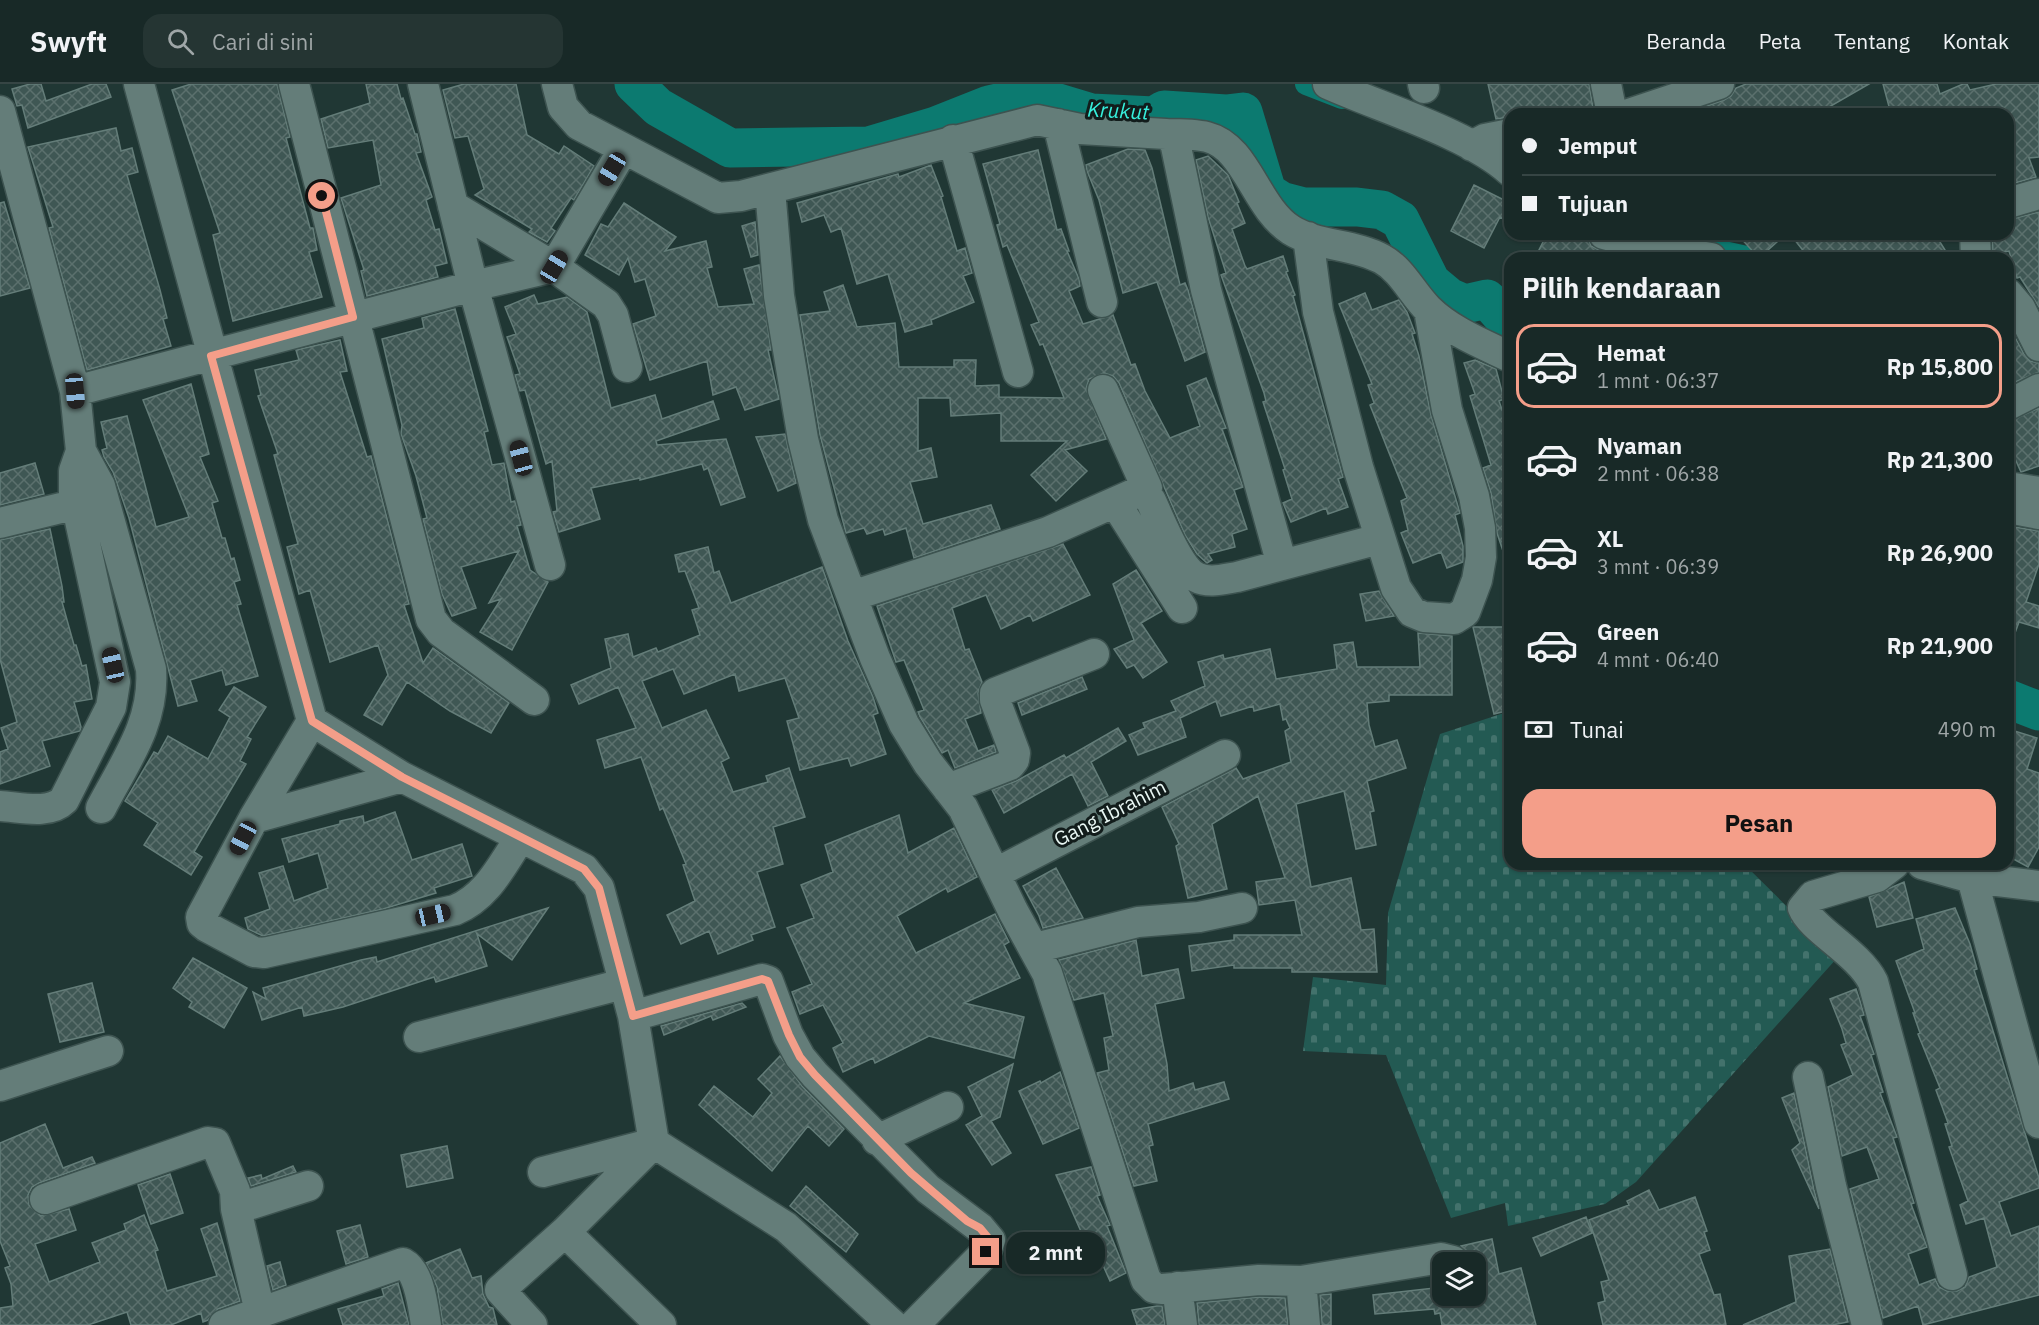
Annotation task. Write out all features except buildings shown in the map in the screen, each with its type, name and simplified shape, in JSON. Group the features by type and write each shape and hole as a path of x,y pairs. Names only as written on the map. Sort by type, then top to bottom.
{"street":[{"path":"139,84 211,356 312,721 402,777 584,869 593,878 599,888 633,1016 654,1143"},
{"path":"294,84 431,619 441,632 534,700"},
{"path":"423,84 473,286 550,565"},
{"path":"557,84 563,107 570,117 623,150 718,198 731,198 770,189 1037,120 1080,129 1206,137 1226,145 1275,218 1290,230 1381,259 1398,272 1429,310 1458,330 1504,354"},
{"path":"1328,84 1497,152"},
{"path":"1606,84 1611,108"},
{"path":"1647,108 1719,84"},
{"path":"0,111 75,391 81,451 100,486 151,669 152,688 148,717 101,808"},
{"path":"1058,124 1102,302"},
{"path":"1166,134 1176,142 1209,300 1282,565"},
{"path":"953,140 1018,372"},
{"path":"75,391 353,317 554,267 623,150"},
{"path":"770,189 779,296 803,439 817,503 875,658 904,724 968,818 1013,911 1047,973 1141,1271 1154,1287 1177,1287 1259,1280 1301,1281 1432,1259"},
{"path":"2014,201 2039,194"},
{"path":"453,206 554,267 606,304 613,315 627,367"},
{"path":"1308,237 1318,312 1379,539 1396,588 1412,612 1446,620 1454,619 1465,612 1479,569 1480,528 1474,496 1447,410 1429,310"},
{"path":"1626,240 1676,252"},
{"path":"2014,301 2020,308 2039,346"},
{"path":"2014,402 2039,389"},
{"path":"852,596 950,566 1048,532 1148,488 1103,390"},
{"path":"0,806 48,808 60,804 113,699 113,665 76,504 74,471 81,451"},
{"path":"2014,488 2039,492"},
{"path":"1151,501 1181,562 1195,577 1214,581 1379,539"},
{"path":"0,523 76,504"},
{"path":"1116,504 1182,608"},
{"path":"2014,509 2039,514"},
{"path":"948,789 1010,765 1014,760 1015,753 994,700 995,693 1094,654"},
{"path":"312,721 254,818 201,918 202,923 207,927 254,952 277,952 468,905 487,888 520,838"},
{"name":"Gang Ibrahim","path":"996,873 1225,755"},
{"path":"254,818 402,777"},
{"path":"1886,870 1877,877 1813,896 1805,902 1803,908 1810,918 1860,963 1873,982 1952,1275"},
{"path":"1943,870 1972,878 2039,886"},
{"path":"1972,878 2039,1123"},
{"path":"1035,948 1138,922 1199,917 1242,908"},
{"path":"633,1016 762,979 768,981 800,1057 877,1140 928,1188 967,1221 980,1228 990,1240 986,1252 914,1325"},
{"path":"419,1037 623,984"},
{"path":"0,1086 108,1052"},
{"path":"1808,1077 1831,1186 1867,1325"},
{"path":"877,1140 948,1107"},
{"path":"45,1199 212,1142 218,1146 235,1191 236,1209 260,1312"},
{"path":"532,1325 500,1290 565,1232 654,1143"},
{"path":"543,1172 654,1143 786,1227 893,1325"},
{"path":"236,1209 308,1186"},
{"path":"565,1232 661,1325"},
{"path":"224,1325 403,1263 411,1269 422,1302 426,1325"},
{"path":"1301,1281 1305,1325"},
{"path":"1177,1287 1182,1325"}],"green space":[{"path":"1504,713 1504,870 1750,870 1838,957 1636,1182 1605,1204 1508,1226 1505,1203 1451,1218 1386,1055 1303,1051 1313,977 1386,985 1388,913 1440,734"}],"waterway":[{"name":"Krukut","path":"634,84 658,107 730,148 869,146 936,126 989,105 1032,95 1091,113 1154,116 1164,110 1226,114 1243,112 1267,192 1281,201 1304,207 1357,207 1382,210 1400,220 1431,282 1449,297 1465,304 1487,299 1504,318"},
{"path":"1306,84 1342,98"},
{"path":"1697,246 1724,252"},
{"name":"Krukut","path":"2014,701 2039,711"}],"route":[{"path":"322,196 353,317 211,356 312,721 402,777 584,869 599,888 633,1016 762,979 768,981 779,1012 800,1057 877,1140 928,1188 967,1221 980,1228 990,1240 986,1252"}]}
